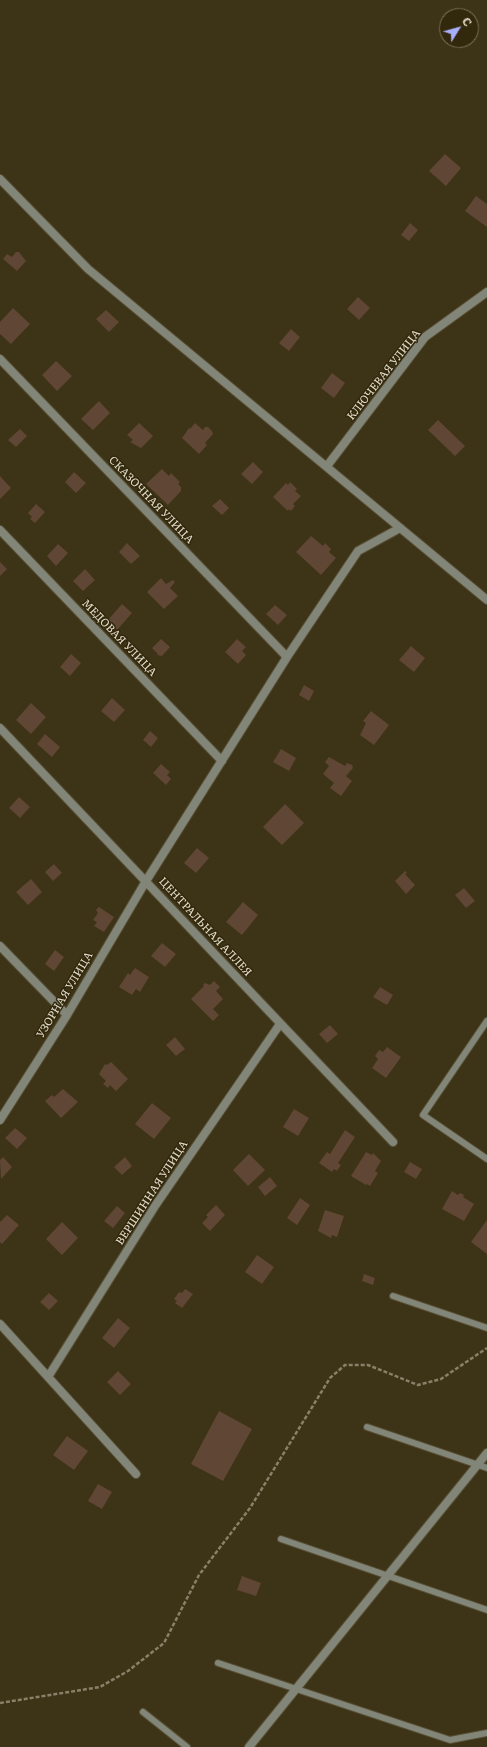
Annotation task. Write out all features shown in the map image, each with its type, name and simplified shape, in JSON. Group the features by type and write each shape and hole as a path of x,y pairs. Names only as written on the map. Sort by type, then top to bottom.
{"street":[{"path":"0,179 88,269 487,600"},
{"name":"КЛЮЧЕВАЯ УЛИЦА","path":"327,466 425,338 487,292"},
{"name":"СКАЗОЧНАЯ УЛИЦА","path":"0,359 287,657"},
{"name":"УЗОРНАЯ УЛИЦА","path":"0,1120 67,1016 146,881 287,657 358,552 400,528"},
{"name":"МЕДОВАЯ УЛИЦА","path":"0,530 222,761"},
{"name":"ЦЕНТРАЛЬНАЯ АЛЛЕЯ","path":"0,728 393,1142"},
{"path":"0,946 67,1016"},
{"name":"ВЕРШИННАЯ УЛИЦА","path":"48,1377 155,1206 280,1024"},
{"path":"0,1324 136,1474"},
{"path":"249,1747 487,1453"}],"lane":[{"path":"487,1021 423,1115 487,1160"},
{"path":"393,1296 487,1328"},
{"path":"367,1427 487,1468"},
{"path":"281,1539 487,1610"},
{"path":"218,1663 450,1740 487,1733"},
{"path":"142,1712 187,1747"}],"path":[{"path":"0,1703 100,1687 128,1671 164,1643 199,1575 250,1508 330,1378 345,1365 368,1365 418,1385 441,1379 487,1348"}],"building":[{"path":"445,154 461,168 446,186 429,171"},
{"path":"476,196 487,204 487,227 465,211"},
{"path":"410,223 418,230 409,241 401,235"},
{"path":"16,252 19,252 26,261 17,271 3,259 7,254 12,257"},
{"path":"358,297 370,308 359,320 347,309"},
{"path":"13,308 30,324 11,344 0,334 0,322"},
{"path":"106,310 119,322 109,332 96,319"},
{"path":"291,329 300,337 289,351 279,343"},
{"path":"56,361 72,376 57,391 42,375"},
{"path":"332,373 345,383 334,398 321,388"},
{"path":"99,401 110,413 93,430 81,419"},
{"path":"438,420 465,446 455,456 428,430"},
{"path":"139,423 153,436 141,448 130,442 133,440 127,435"},
{"path":"195,423 203,430 205,427 208,427 213,434 205,443 207,445 199,454 182,438 189,428 190,429"},
{"path":"20,429 27,436 16,447 8,440"},
{"path":"253,462 263,472 252,484 241,474"},
{"path":"162,469 169,476 171,473 180,482 178,484 181,487 181,491 168,505 146,484"},
{"path":"74,472 86,483 76,493 65,482"},
{"path":"0,476 11,488 0,499"},
{"path":"290,482 297,489 295,491 301,496 293,504 295,506 291,511 289,509 288,511 273,497 286,483 288,485"},
{"path":"220,499 229,508 222,515 212,506"},
{"path":"36,504 45,512 35,523 30,519 32,517 28,513"},
{"path":"311,536 323,546 325,543 331,549 329,552 336,558 321,575 296,552"},
{"path":"127,543 140,556 131,564 119,552"},
{"path":"58,544 68,553 56,566 47,556"},
{"path":"0,562 7,569 0,576"},
{"path":"85,569 95,580 83,591 73,581"},
{"path":"161,578 166,584 173,580 175,582 170,588 178,596 164,609 147,592"},
{"path":"122,604 132,613 117,630 107,621"},
{"path":"275,605 287,615 278,625 266,614"},
{"path":"161,639 170,647 162,656 157,655 158,654 152,648"},
{"path":"237,639 246,647 242,651 246,655 238,664 225,652"},
{"path":"411,646 425,658 414,672 399,660"},
{"path":"71,654 81,663 70,676 60,667"},
{"path":"304,685 314,691 309,701 299,695"},
{"path":"112,698 125,710 114,722 101,711"},
{"path":"31,703 46,717 31,734 16,720"},
{"path":"371,711 389,725 374,745 360,735 366,723 363,721"},
{"path":"150,731 158,738 151,747 143,740"},
{"path":"45,734 60,747 52,757 37,744"},
{"path":"281,749 296,758 289,771 273,762"},
{"path":"329,757 345,766 347,763 352,765 353,768 346,776 352,781 341,796 330,788 334,783 323,774 329,766 325,762"},
{"path":"161,764 170,772 167,775 171,779 166,785 153,773"},
{"path":"19,797 30,807 20,818 9,808"},
{"path":"285,804 304,823 282,845 263,827"},
{"path":"197,848 209,858 196,873 184,863"},
{"path":"54,864 62,873 53,881 45,872"},
{"path":"405,871 407,873 405,874 415,885 406,894 395,881"},
{"path":"31,879 42,892 28,905 16,892"},
{"path":"464,888 475,901 466,908 455,895"},
{"path":"243,902 258,915 242,935 226,922"},
{"path":"99,907 114,917 104,932 94,926 97,922 93,920 98,913 96,910"},
{"path":"162,943 176,954 165,967 151,956"},
{"path":"55,950 64,957 54,971 45,964"},
{"path":"135,968 149,977 140,992 136,989 132,995 119,987 128,973 130,975"},
{"path":"214,981 220,987 216,991 223,999 213,1009 219,1015 213,1021 191,999 204,986 203,985 205,983 210,985"},
{"path":"380,987 393,995 387,1005 373,997"},
{"path":"330,1025 338,1034 327,1043 319,1034"},
{"path":"175,1037 185,1049 176,1056 166,1045"},
{"path":"387,1047 401,1057 386,1078 372,1068 378,1059 375,1056 379,1050 383,1052"},
{"path":"111,1062 128,1079 116,1091 110,1085 108,1088 103,1084 106,1081 99,1074 105,1064 107,1065"},
{"path":"63,1089 78,1102 61,1118 45,1101 52,1095 54,1097"},
{"path":"152,1103 171,1118 154,1139 135,1124"},
{"path":"294,1109 309,1118 298,1136 283,1127"},
{"path":"15,1128 27,1138 17,1149 5,1138"},
{"path":"345,1130 355,1137 338,1163 341,1165 337,1171 334,1169 332,1172 319,1163 327,1152 330,1154"},
{"path":"366,1152 372,1155 373,1153 381,1161 375,1171 378,1173 370,1186 351,1176"},
{"path":"249,1154 265,1170 248,1186 233,1170"},
{"path":"3,1157 12,1167 1,1179 0,1160"},
{"path":"125,1157 132,1166 122,1175 114,1167"},
{"path":"410,1162 422,1169 416,1179 404,1172"},
{"path":"270,1177 277,1186 265,1196 258,1187"},
{"path":"452,1191 458,1195 460,1193 464,1195 463,1197 474,1204 464,1221 442,1209"},
{"path":"300,1198 310,1205 297,1225 287,1218"},
{"path":"216,1205 225,1215 210,1231 202,1223 208,1217 206,1215"},
{"path":"117,1206 125,1213 113,1228 104,1221"},
{"path":"325,1210 344,1216 337,1237 332,1235 331,1238 318,1231"},
{"path":"7,1215 19,1225 2,1244 0,1242 0,1222"},
{"path":"487,1220 487,1254 471,1242"},
{"path":"62,1222 78,1238 62,1255 46,1239"},
{"path":"257,1255 274,1267 262,1284 245,1272"},
{"path":"364,1274 375,1278 373,1285 362,1281"},
{"path":"185,1289 193,1294 182,1308 175,1303 177,1301 174,1299 179,1292 182,1293"},
{"path":"49,1293 58,1301 49,1310 40,1302"},
{"path":"118,1318 130,1328 114,1348 102,1338"},
{"path":"118,1371 131,1384 120,1395 107,1382"},
{"path":"219,1411 252,1429 223,1481 191,1464"},
{"path":"67,1436 88,1451 74,1470 53,1455"},
{"path":"98,1484 112,1492 102,1509 88,1501"},
{"path":"242,1576 261,1583 256,1596 237,1590"}]}
